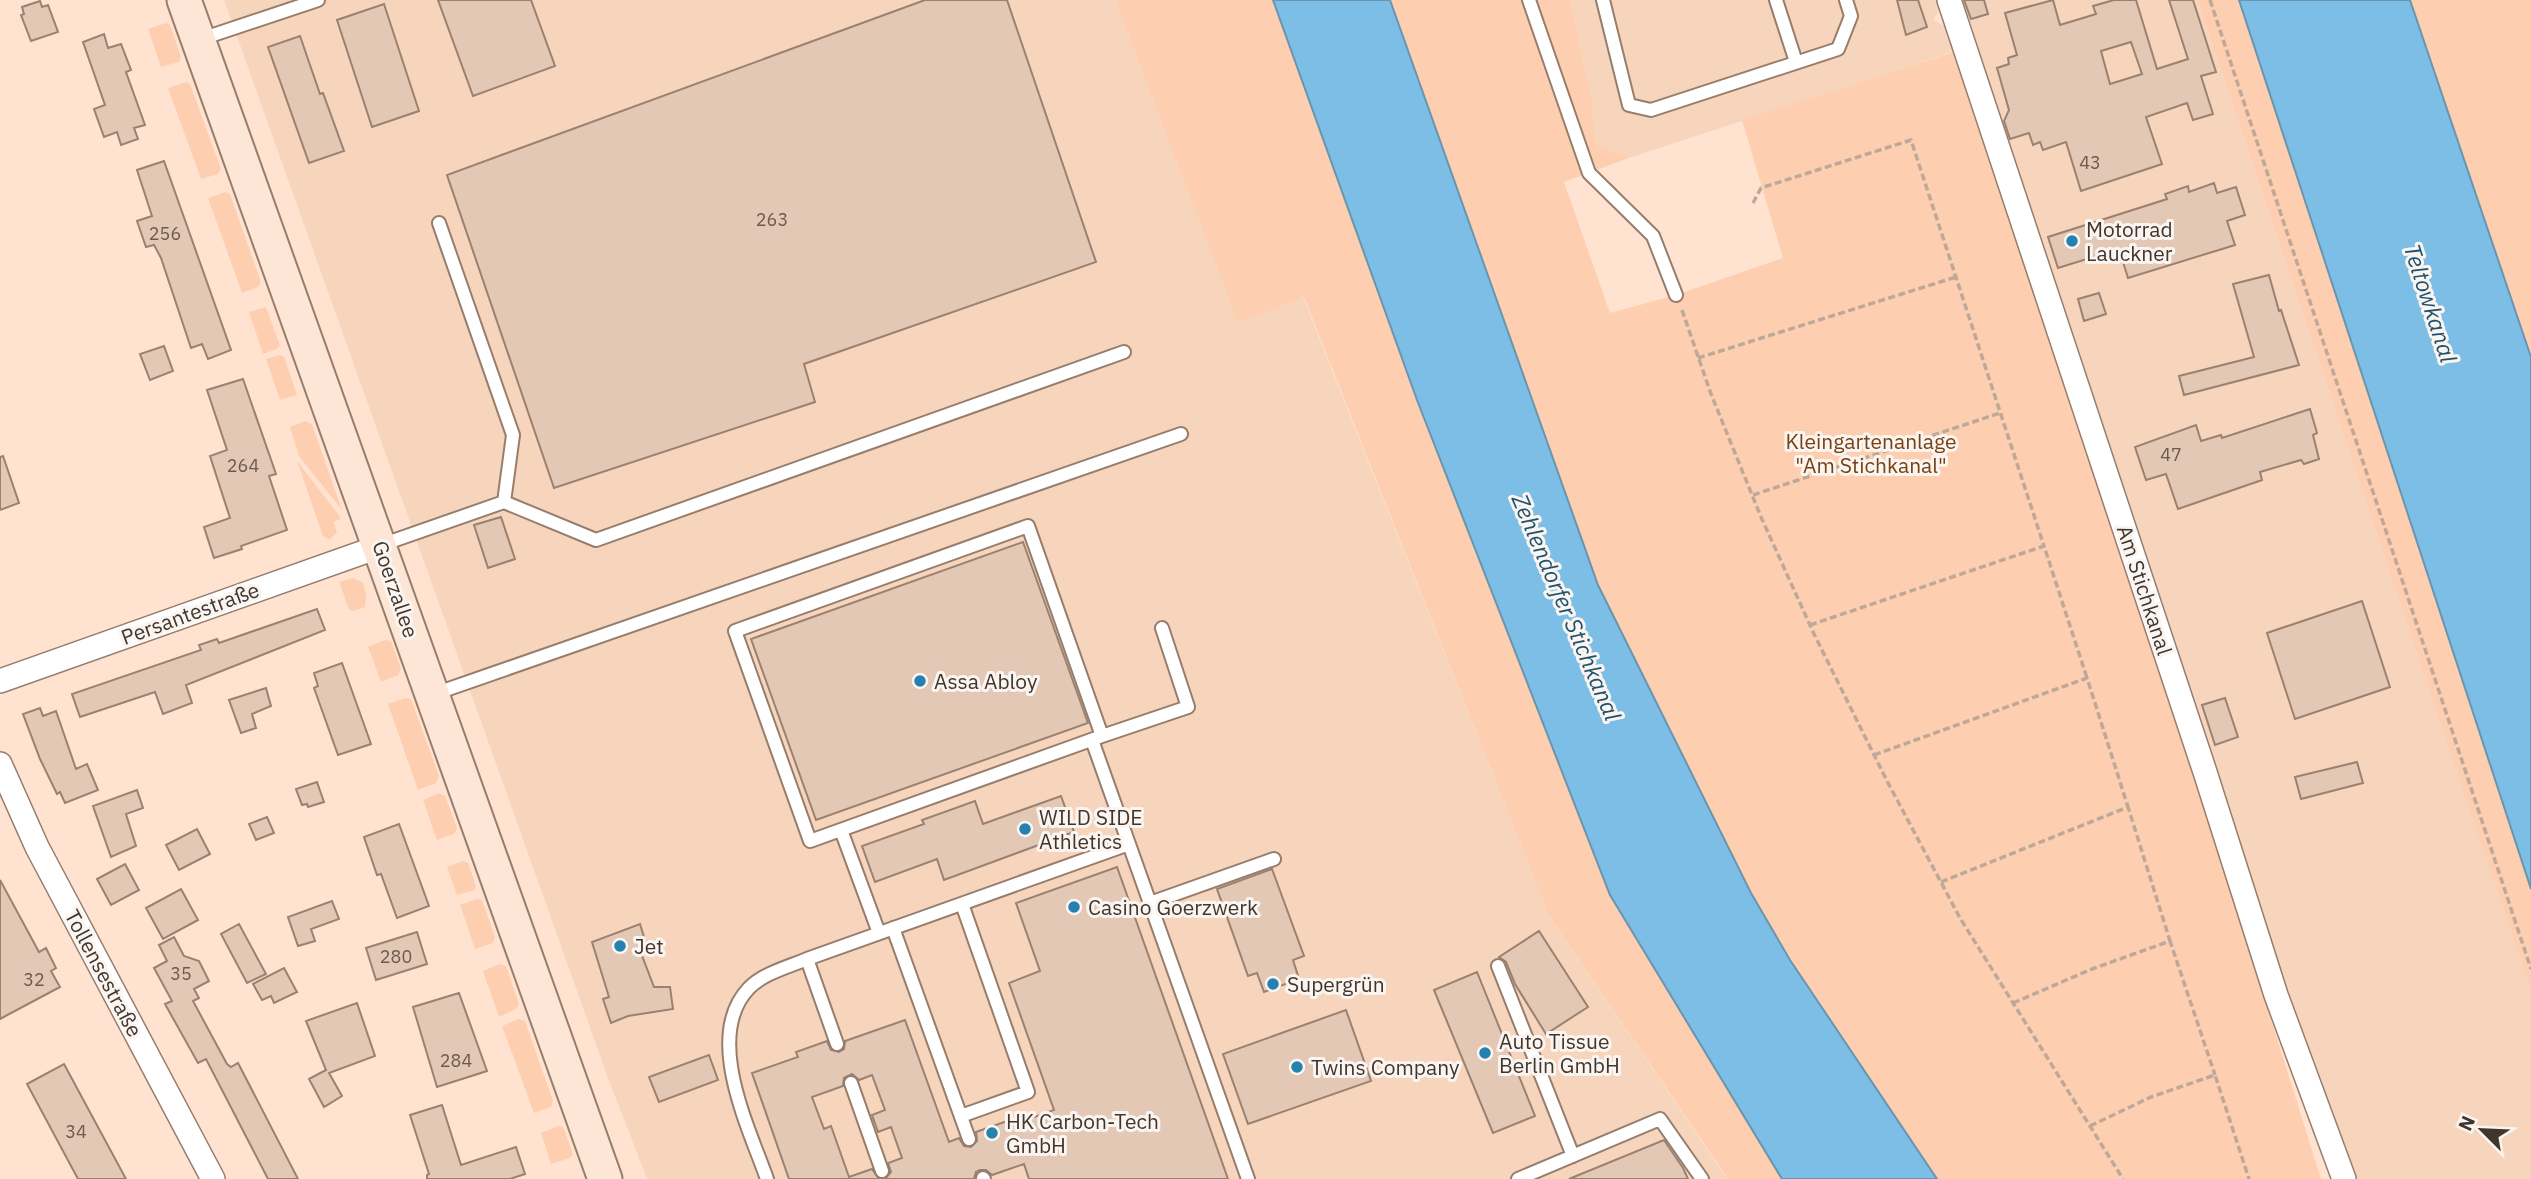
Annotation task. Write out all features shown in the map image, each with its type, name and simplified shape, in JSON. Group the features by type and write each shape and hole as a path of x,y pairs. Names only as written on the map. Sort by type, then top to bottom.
{"main road":[{"name":"Goerzallee","path":"184,0 606,1179"}],"street":[{"name":"Am Stichkanal","path":"1949,0 2205,772 2276,995 2344,1179"},
{"name":"Persantestraße","path":"0,681 381,545"},
{"name":"Tollensestraße","path":"0,764 41,855 213,1179"}],"lane":[{"path":"198,40 318,0"},
{"path":"1529,0 1589,173 1653,236 1676,295"},
{"path":"1603,0 1629,105 1651,110 1838,49 1851,16 1846,0"},
{"path":"1776,0 1796,62"},
{"path":"439,223 513,435 504,502"},
{"path":"381,545 504,502 596,540 1124,352"},
{"path":"433,694 1181,434"},
{"path":"1162,628 1188,707 1097,738 810,841 735,631 1028,526 1097,738 1129,844 1248,1179"},
{"path":"841,830 879,933"},
{"path":"768,1179 735,1087 729,1061 729,1042 739,1003 749,988 765,976 807,959 1129,844"},
{"path":"1150,903 1274,859"},
{"path":"961,1116 1028,1092 962,904"},
{"path":"892,928 969,1139"},
{"path":"807,959 837,1044"},
{"path":"1498,966 1573,1156"},
{"path":"851,1083 882,1171"},
{"path":"1518,1179 1660,1119 1702,1179"}],"path":[{"path":"2210,0 2531,969"},
{"path":"1753,203 1762,188 1911,140 2249,1179"},
{"path":"1698,358 1956,277"},
{"path":"1676,295 1710,394 1752,495 1810,625 1874,755 1960,918 2123,1179"},
{"path":"1752,495 2000,413"},
{"path":"1810,625 2044,546"},
{"path":"1874,755 2087,678"},
{"path":"1941,882 2128,807"},
{"path":"2013,1003 2170,941"},
{"path":"2090,1126 2151,1097 2215,1075"}],"shaded area":[{"path":"224,0 1115,0 1238,322 1303,297 1548,914 1727,1179 647,1179 608,1078"},
{"path":"1570,0 1936,0 1939,9 1934,20 1944,26 1953,52 1629,158 1596,144 1592,101"},
{"path":"1962,0 2204,0 2531,987 2531,1179 2342,1179"}],"green space":[{"path":"1115,0 1273,0 1417,400 1610,895 1782,1179 1728,1179 1548,914 1304,297 1238,323"},
{"name":"Kleingartenanlage \"Am Stichkanal\"","path":"1390,0 1570,0 1592,101 1596,144 1629,158 1564,182 1610,313 1676,295 1783,258 1742,120 1964,49 2067,367 2321,1179 1937,1179 1790,960 1751,893 1598,585"},
{"path":"2198,0 2239,0 2531,889 2531,991"},
{"path":"2410,0 2531,0 2531,357"},
{"path":"166,23 170,25 181,57 179,62 161,67 148,29"},
{"path":"186,82 190,84 221,169 218,174 201,179 168,88"},
{"path":"225,192 230,194 261,282 258,287 242,293 208,198"},
{"path":"266,307 280,345 277,349 263,354 249,312"},
{"path":"280,355 284,357 297,395 280,400 266,359"},
{"path":"305,421 312,424 342,510 299,456 290,427"},
{"path":"297,461 341,519 333,522 337,532 330,540 323,536"},
{"path":"353,578 363,583 366,593 365,607 353,611 349,609 339,582"},
{"path":"385,640 391,641 401,669 398,675 381,682 368,647"},
{"path":"405,698 411,699 439,776 436,783 418,790 388,704"},
{"path":"439,793 445,796 457,828 454,834 437,840 423,800"},
{"path":"463,861 468,863 476,886 474,890 457,895 447,867"},
{"path":"482,900 495,937 493,943 475,949 460,905"},
{"path":"500,964 506,966 519,1004 516,1009 499,1017 483,971"},
{"path":"519,1019 525,1021 553,1101 551,1107 534,1113 502,1026"},
{"path":"563,1127 573,1154 570,1158 551,1164 541,1133"}],"water":[{"name":"Zehlendorfer Stichkanal","path":"1273,0 1390,0 1598,585 1751,893 1790,960 1937,1179 1782,1179 1610,895 1417,400"},
{"name":"Teltowkanal","path":"2239,0 2410,0 2531,357 2531,889"}],"building":[{"path":"438,0 531,0 555,66 473,96"},
{"path":"925,0 1007,0 1096,262 804,364 815,402 554,488 447,175"},
{"path":"1897,0 1918,0 1927,27 1906,35"},
{"path":"1964,0 1984,0 1988,14 1971,19"},
{"path":"2053,0 2060,25 2096,14 2093,6 2114,0 2136,0 2157,69 2188,59 2169,0 2193,0 2216,72 2201,76 2213,114 2193,120 2187,103 2146,117 2162,164 2081,191 2066,142 2043,150 2040,142 2033,145 2029,133 2010,139 2004,121 2009,110 1997,68 2009,64 2008,58 2017,55 2005,13","holes":["2131,42 2142,74 2110,84 2101,51"]},
{"path":"40,1 42,7 48,5 58,32 31,41 21,15 24,14 22,7"},
{"path":"384,4 419,111 372,127 337,20"},
{"path":"104,34 108,48 121,44 131,70 126,72 145,125 134,128 138,139 121,145 117,132 104,137 94,109 105,105 83,42"},
{"path":"300,36 344,151 309,163 268,47"},
{"path":"164,161 231,350 208,359 202,344 191,348 161,258 154,245 146,247 137,221 152,216 137,170"},
{"path":"2214,183 2217,193 2236,187 2245,215 2227,221 2235,245 2128,278 2119,249 2058,268 2048,237 2167,199 2165,194 2188,186 2189,192"},
{"path":"2269,275 2299,365 2184,395 2179,376 2254,357 2233,284"},
{"path":"2099,293 2106,314 2084,321 2078,299"},
{"path":"164,346 173,371 150,380 140,354"},
{"path":"243,379 276,474 269,476 287,530 214,558 204,527 230,518 210,456 227,450 207,390"},
{"path":"2310,409 2317,433 2313,435 2319,459 2304,464 2301,460 2260,472 2262,480 2178,509 2166,474 2146,480 2135,447 2196,425 2201,441 2221,435 2222,438"},
{"path":"3,456 19,503 0,510 0,457"},
{"path":"501,517 515,559 488,568 474,525"},
{"name":"Assa Abloy","path":"1023,542 1088,723 816,820 751,639"},
{"path":"2362,601 2390,687 2295,719 2267,633"},
{"path":"317,609 325,630 186,685 192,703 163,714 155,692 80,717 72,694 201,650 199,645 217,639 219,643"},
{"path":"342,663 371,744 338,755 314,688 318,686 314,673"},
{"path":"266,688 271,706 252,714 256,728 241,733 229,700"},
{"path":"2225,698 2238,737 2215,745 2202,705"},
{"path":"40,708 43,716 56,711 76,769 87,764 98,790 65,803 60,792 57,794 23,714"},
{"path":"2357,762 2363,783 2301,799 2295,777"},
{"path":"317,782 324,802 308,807 307,804 302,805 296,789"},
{"path":"137,790 143,808 126,814 136,846 111,857 93,806"},
{"path":"1061,796 1074,832 944,880 937,859 875,882 862,846 924,824 922,820 975,801 983,824"},
{"path":"267,817 274,833 256,840 249,824"},
{"path":"399,824 429,906 397,918 381,874 377,875 364,837"},
{"path":"197,829 210,854 179,870 166,845"},
{"path":"125,864 139,890 111,905 97,879"},
{"path":"1117,867 1228,1179 1029,1179 1024,1164 992,1175 986,1170 980,1170 976,1172 974,1179 885,1179 891,1172 888,1163 902,1158 891,1127 878,1132 872,1115 885,1110 872,1075 859,1080 852,1074 844,1078 843,1086 812,1097 824,1129 831,1126 849,1177 872,1169 879,1179 789,1179 752,1073 798,1057 796,1052 827,1041 831,1050 839,1052 844,1049 845,1041 905,1020 949,1142 959,1138 964,1146 971,1147 977,1141 976,1132 1010,1120 1012,1125 1054,1110 1009,983 1040,971 1016,903"},
{"path":"1272,869 1304,956 1293,960 1299,979 1264,992 1257,973 1248,976 1217,889"},
{"path":"0,880 39,952 46,948 56,968 51,971 60,987 0,1019"},
{"path":"181,889 198,920 163,939 146,908"},
{"path":"332,901 339,919 311,929 315,941 298,946 288,917"},
{"path":"239,924 266,974 247,983 221,934"},
{"path":"640,924 648,950 641,953 654,987 670,987 673,1009 628,1016 611,1023 603,999 609,997 592,942"},
{"path":"1539,931 1588,1007 1546,1034 1515,984 1506,962 1499,957"},
{"path":"417,932 427,964 376,980 366,948"},
{"path":"174,937 184,956 199,961 209,981 194,989 199,998 193,1001 227,1064 231,1067 238,1063 298,1179 268,1179 206,1059 198,1063 165,1004 172,1001 154,968 167,961 159,945"},
{"path":"284,968 297,992 274,1003 271,996 262,1000 253,984"},
{"name":"Auto Tissue Berlin GmbH","path":"1477,972 1535,1116 1493,1133 1434,990"},
{"path":"459,993 487,1071 437,1087 413,1007"},
{"path":"357,1003 375,1056 329,1073 342,1096 324,1107 309,1079 326,1070 306,1021"},
{"name":"Twins Company","path":"1346,1010 1371,1081 1248,1124 1223,1054"},
{"path":"709,1055 718,1080 659,1102 649,1077"},
{"path":"64,1064 126,1179 78,1179 27,1084"},
{"path":"442,1105 461,1165 516,1147 525,1174 510,1179 427,1179 429,1174 410,1115"},
{"path":"1664,1140 1688,1179 1569,1179"}],"place":[{"name":"Motorrad Lauckner","path":"2072,241"},
{"name":"Assa Abloy","path":"920,681"},
{"name":"WILD SIDE Athletics","path":"1025,829"},
{"name":"Casino Goerzwerk","path":"1074,907"},
{"name":"Jet","path":"620,946"},
{"name":"Supergrün","path":"1273,984"},
{"name":"Auto Tissue Berlin GmbH","path":"1485,1053"},
{"name":"Twins Company","path":"1297,1067"},
{"name":"HK Carbon-Tech GmbH","path":"992,1133"}]}
